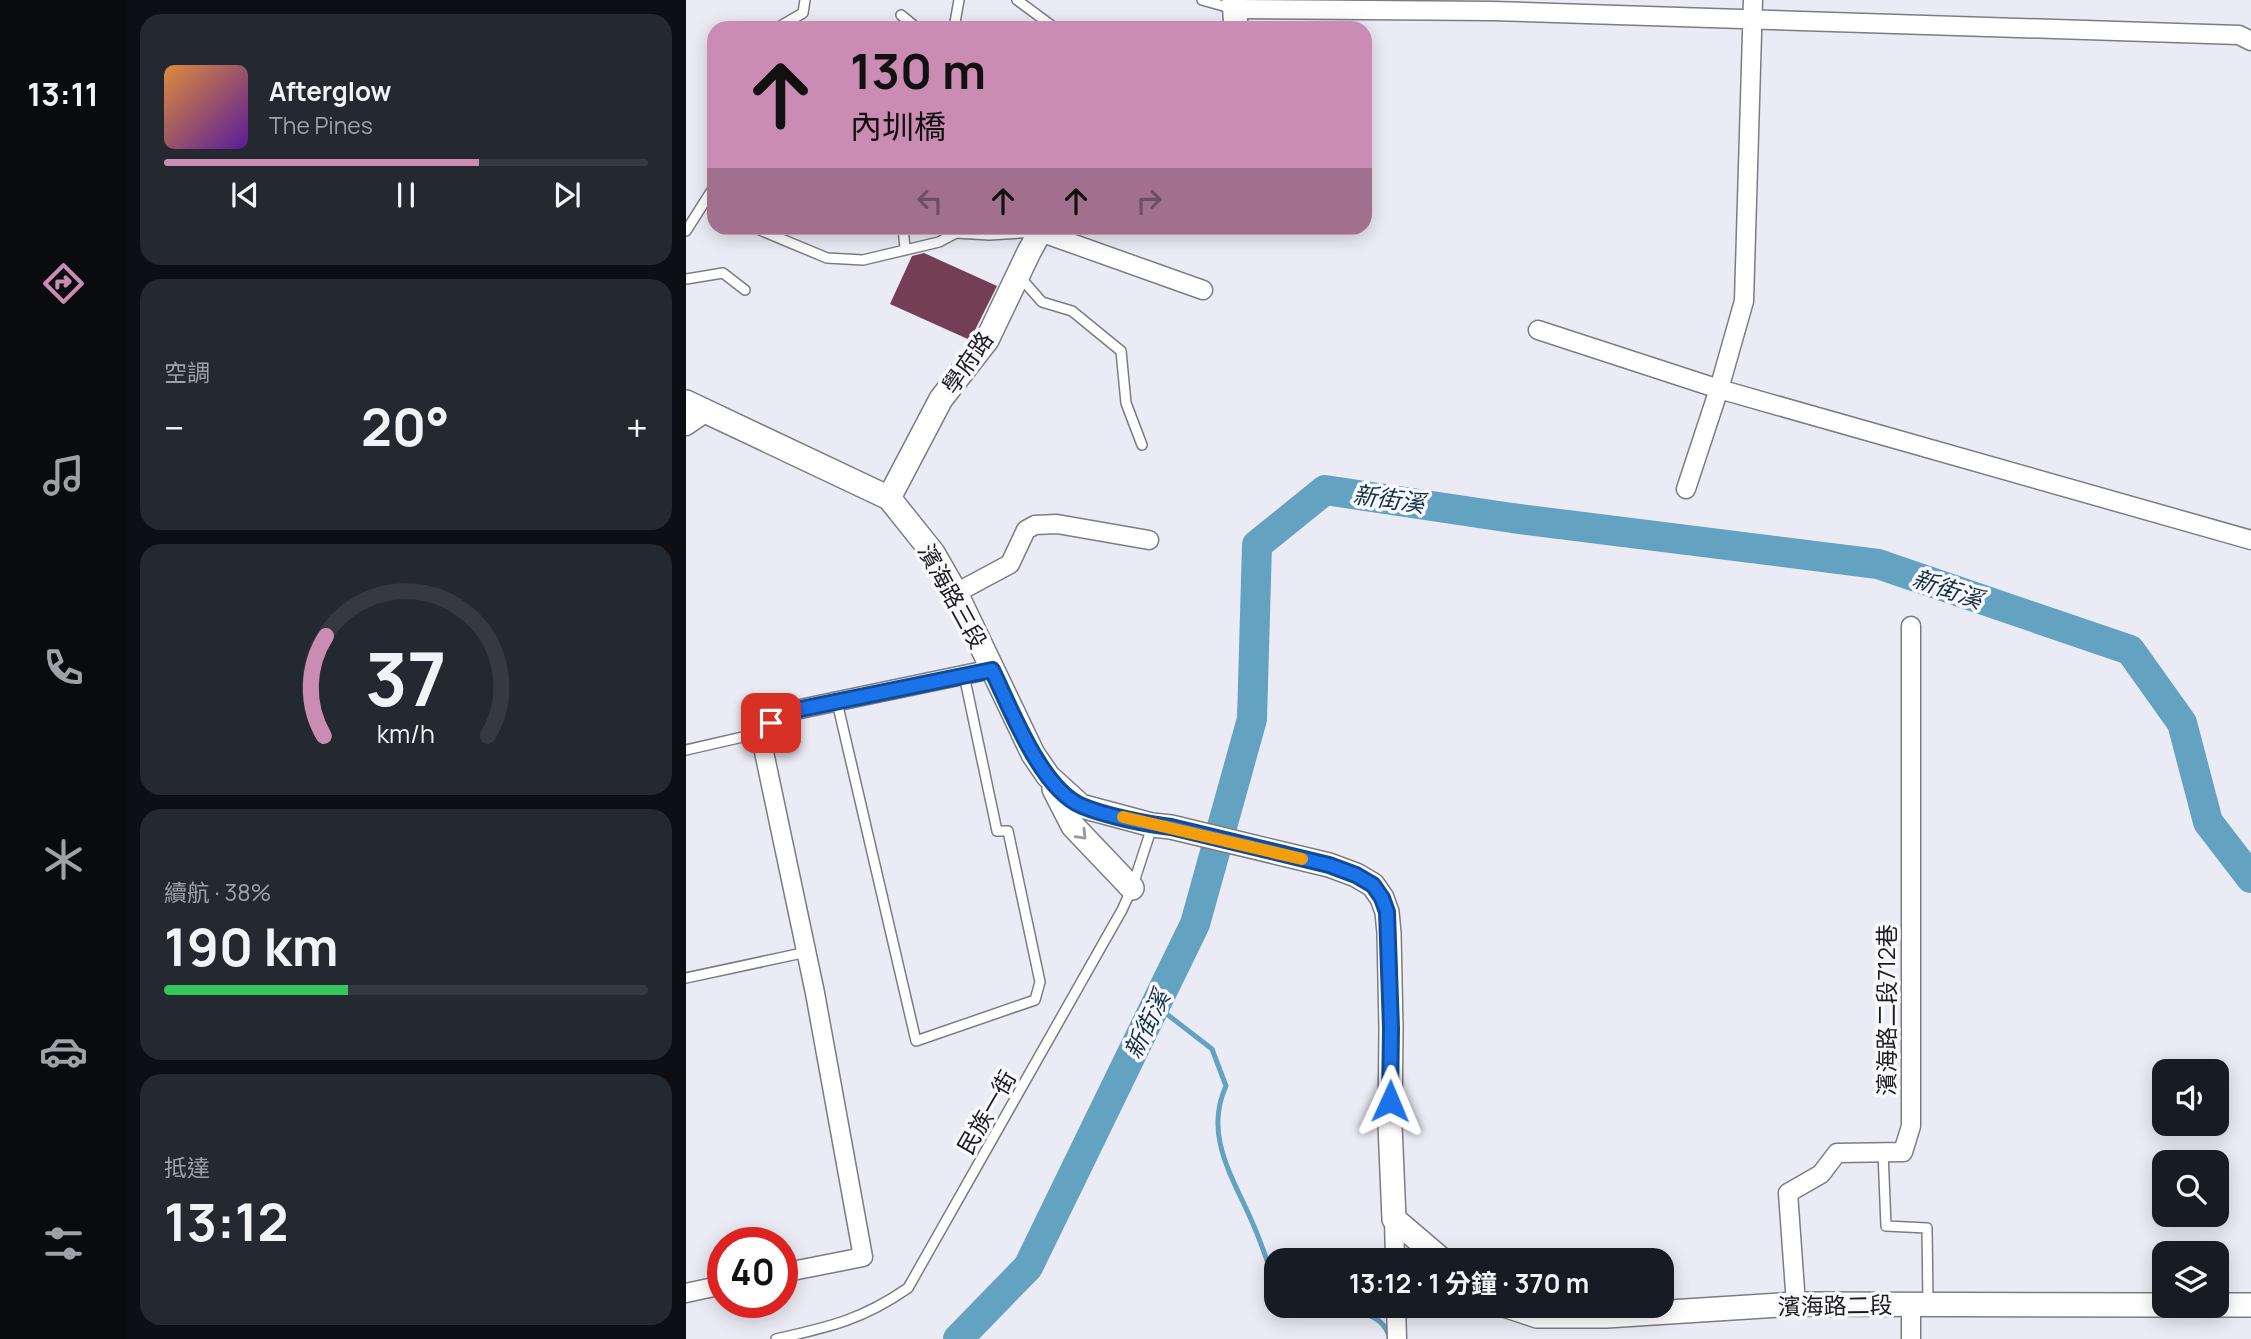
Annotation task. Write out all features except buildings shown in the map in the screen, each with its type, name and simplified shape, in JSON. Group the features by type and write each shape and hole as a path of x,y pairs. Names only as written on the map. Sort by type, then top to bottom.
{"street":[{"path":"1686,489 1744,301 1753,0"},
{"path":"1235,12 1493,11 2239,35 2251,41"},
{"name":"學府路","path":"889,498 941,399 987,340 1017,274 1040,235"},
{"path":"1056,235 1203,290"},
{"path":"1538,330 1719,389 2251,540"},
{"name":"濱海路三段","path":"686,402 889,498 933,553 956,593 1033,754 1048,776 1081,806 1278,853 1356,875 1373,885 1387,912 1394,1219"},
{"path":"686,426 708,411"},
{"path":"956,593 1010,564 1026,530 1035,525 1057,524 1149,540"},
{"name":"濱海路二段712巷","path":"1796,1304 1788,1194 1821,1174 1837,1153 1903,1152 1911,1126 1911,626"},
{"path":"798,1270 863,1257 807,952 760,733 781,713 992,670"},
{"path":"1048,776 1073,826 1132,888"},
{"path":"1394,1219 1395,1248"},
{"path":"1394,1219 1428,1248"},
{"path":"686,1293 707,1288"},
{"name":"濱海路二段","path":"1674,1312 1796,1304 2152,1305"},
{"path":"1911,1339 1920,1305"},
{"path":"2229,1305 2251,1305"},
{"path":"1396,1318 1397,1339"}],"lane":[{"path":"789,21 803,13 805,0"},
{"path":"956,21 960,0"},
{"path":"1017,0 1046,21"},
{"path":"1202,0 1235,12"},
{"path":"901,15 908,21"},
{"path":"686,231 707,206"},
{"path":"774,235 827,258 863,260 939,242 952,235"},
{"path":"904,235 905,248"},
{"path":"686,279 723,273 745,290"},
{"path":"1017,274 1042,302 1072,311 1121,351 1126,403 1142,444"},
{"path":"837,702 916,1041 1035,1000 1040,982 1007,831 997,831 964,675"},
{"path":"686,750 760,733"},
{"name":"民族一街","path":"776,1339 838,1325 881,1307 908,1288 1122,910 1162,826"},
{"path":"686,978 807,952"},
{"path":"1883,1152 1886,1226 1927,1228 1920,1305"}],"waterway":[{"name":"新街溪","path":"958,1339 1028,1267 1195,924 1252,719 1257,545 1325,490 1512,518 1878,564 2130,650 2182,723 2208,822 2251,878"},
{"path":"1168,1015 1212,1049 1226,1086 1220,1104 1219,1140 1230,1174 1264,1253"},
{"path":"1374,1318 1381,1323 1389,1336"}],"slow traffic":[{"path":"1123,817 1302,859"}],"route":[{"path":"771,723 781,713 992,670 1033,754 1048,776 1081,806 1329,865 1373,885 1387,912 1389,933 1390,1101"}]}
